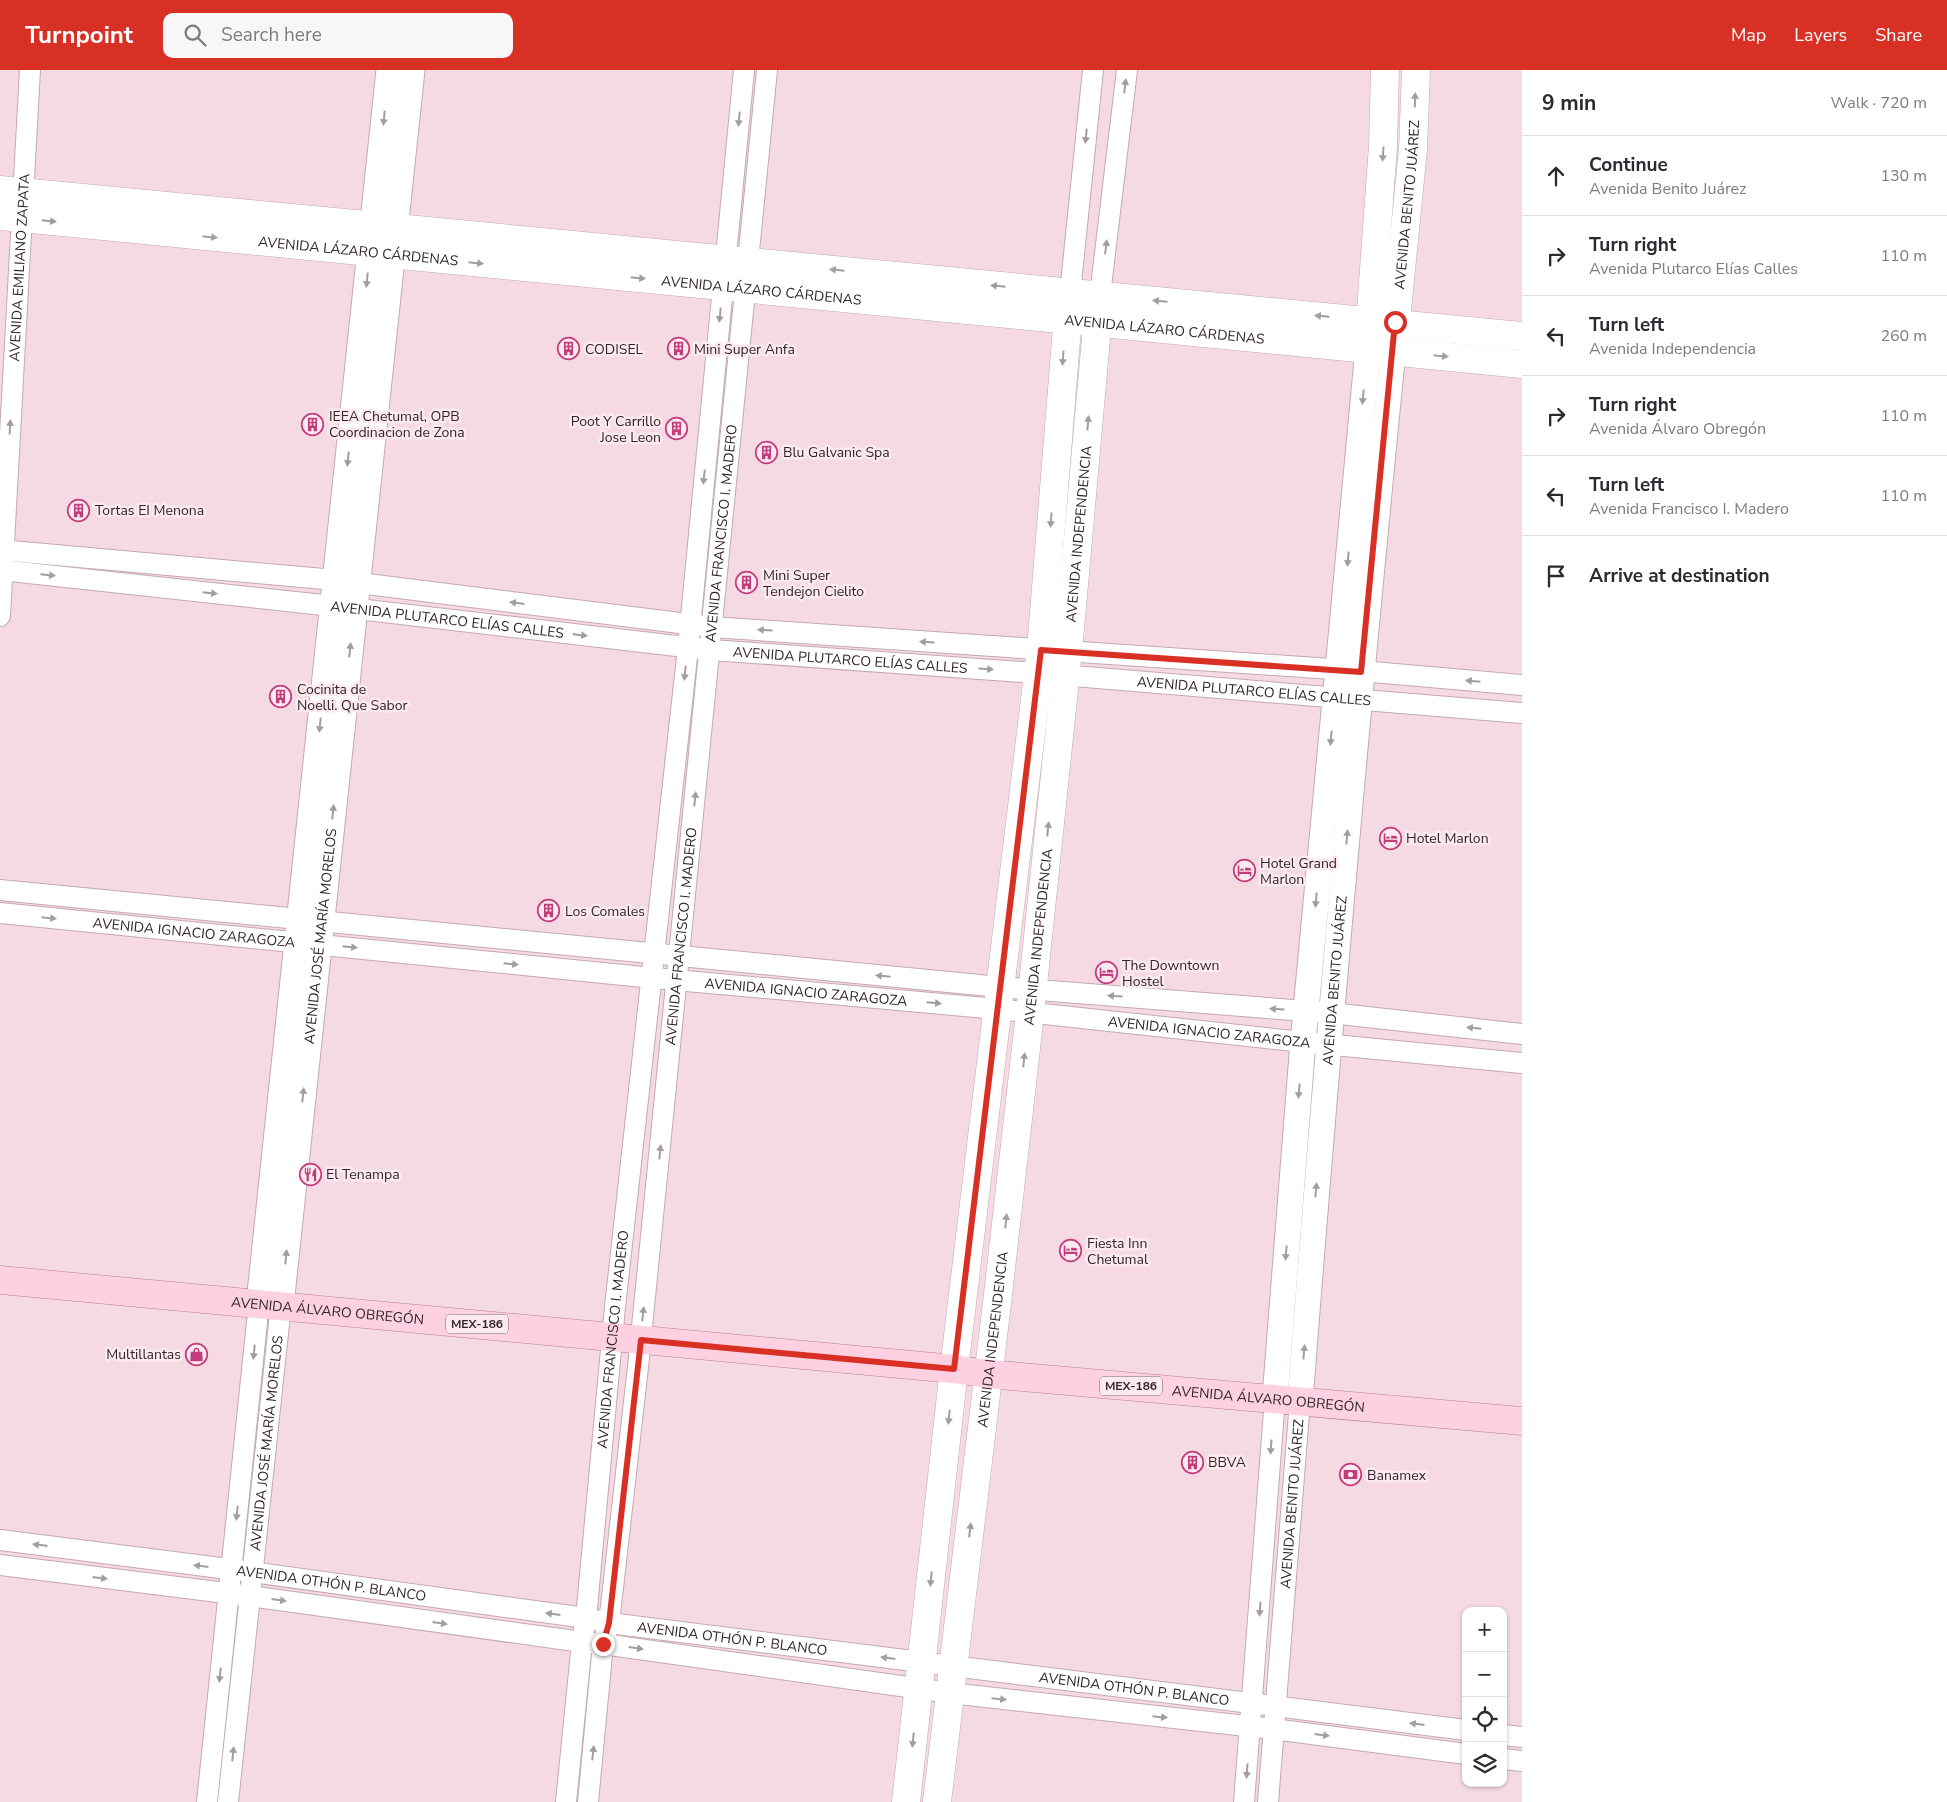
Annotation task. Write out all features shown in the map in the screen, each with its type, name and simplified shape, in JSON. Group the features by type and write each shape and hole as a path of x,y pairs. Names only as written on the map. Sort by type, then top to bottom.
{"main road":[{"name":"AVENIDA BENITO JUÁREZ","path":"1383,321 1380,182 1385,70"},
{"name":"AVENIDA BENITO JUÁREZ","path":"1380,350 1383,321 1410,185 1416,70"},
{"path":"1380,182 1410,185"},
{"name":"AVENIDA LÁZARO CÁRDENAS","path":"11,204 384,227 1383,321 1522,336"},
{"name":"AVENIDA LÁZARO CÁRDENAS","path":"11,204 381,253 1522,364"},
{"name":"AVENIDA INDEPENDENCIA","path":"906,1802 954,1369 1039,661 1066,320 1070,293"},
{"name":"AVENIDA INDEPENDENCIA","path":"937,1802 1017,1124 1066,663 1100,295"},
{"path":"984,1123 1017,1124"},
{"name":"AVENIDA ÁLVARO OBREGÓN","path":"0,1280 954,1369 988,1374 1522,1421"},
{"path":"963,1298 997,1302"}],"street":[{"name":"AVENIDA EMILIANO ZAPATA","path":"0,616 11,204 30,70"},
{"name":"AVENIDA JOSÉ MARÍA MORELOS","path":"384,227 389,70"},
{"name":"AVENIDA JOSÉ MARÍA MORELOS","path":"228,1802 250,1596 270,1304 346,582 384,227 412,70"},
{"name":"AVENIDA FRANCISCO I. MADERO","path":"737,260 744,70"},
{"name":"AVENIDA FRANCISCO I. MADERO","path":"566,1802 614,1337 615,1306 653,978 654,952 688,648 689,624 737,260 767,70"},
{"name":"AVENIDA INDEPENDENCIA","path":"1070,293 1092,70"},
{"name":"AVENIDA INDEPENDENCIA","path":"1100,295 1127,70"},
{"name":"AVENIDA FRANCISCO I. MADERO","path":"588,1802 603,1644 609,1623 641,1340 710,650 734,288"},
{"name":"AVENIDA BENITO JUÁREZ","path":"1244,1802 1250,1727 1331,1013 1347,698 1380,350"},
{"name":"AVENIDA PLUTARCO ELÍAS CALLES","path":"1,560 346,582 712,627 1039,661 1349,671 1522,685"},
{"name":"AVENIDA PLUTARCO ELÍAS CALLES","path":"1,560 344,608 688,648 1039,661"},
{"name":"AVENIDA PLUTARCO ELÍAS CALLES","path":"1066,663 1347,698 1522,713"},
{"name":"AVENIDA BENITO JUÁREZ","path":"1268,1802 1276,1706 1303,1042 1347,698"},
{"name":"AVENIDA IGNACIO ZARAGOZA","path":"0,890 653,978 999,998"},
{"name":"AVENIDA IGNACIO ZARAGOZA","path":"0,913 654,952 1030,1001 1303,1042 1522,1063"},
{"name":"AVENIDA IGNACIO ZARAGOZA","path":"1030,1001 1306,1011 1522,1034"},
{"name":"AVENIDA JOSÉ MARÍA MORELOS","path":"207,1802 232,1570 270,1304"},
{"name":"AVENIDA OTHÓN P. BLANCO","path":"0,1540 252,1572 586,1618 920,1675 950,1694 1273,1729 1462,1753"},
{"name":"AVENIDA OTHÓN P. BLANCO","path":"0,1565 250,1596 582,1642 920,1675 954,1666 1462,1729"},
{"path":"1507,1735 1522,1737"},
{"path":"1507,1759 1522,1761"}],"place":[{"name":"CODISEL","path":"569,349"},
{"name":"Mini Super Anfa","path":"678,349"},
{"name":"IEEA Chetumal, OPB Coordinacion de Zona","path":"313,424"},
{"name":"Poot Y Carrillo Jose Leon","path":"677,429"},
{"name":"Blu Galvanic Spa","path":"767,452"},
{"name":"Tortas EI Menona","path":"79,510"},
{"name":"Mini Super Tendejon Cielito","path":"747,583"},
{"name":"Cocinita de Noelli. Que Sabor","path":"281,697"},
{"name":"Hotel Marlon","path":"1390,838"},
{"name":"Hotel Grand Marlon","path":"1244,871"},
{"name":"Los Comales","path":"549,911"},
{"name":"The Downtown Hostel","path":"1106,973"},
{"name":"El Tenampa","path":"310,1174"},
{"name":"Fiesta Inn Chetumal","path":"1071,1251"},
{"name":"Multillantas","path":"197,1354"},
{"name":"BBVA","path":"1192,1462"},
{"name":"Banamex","path":"1351,1475"}],"route":[{"path":"603,1644 609,1623 641,1340 954,1369 1041,650 1361,672 1395,322"}]}
